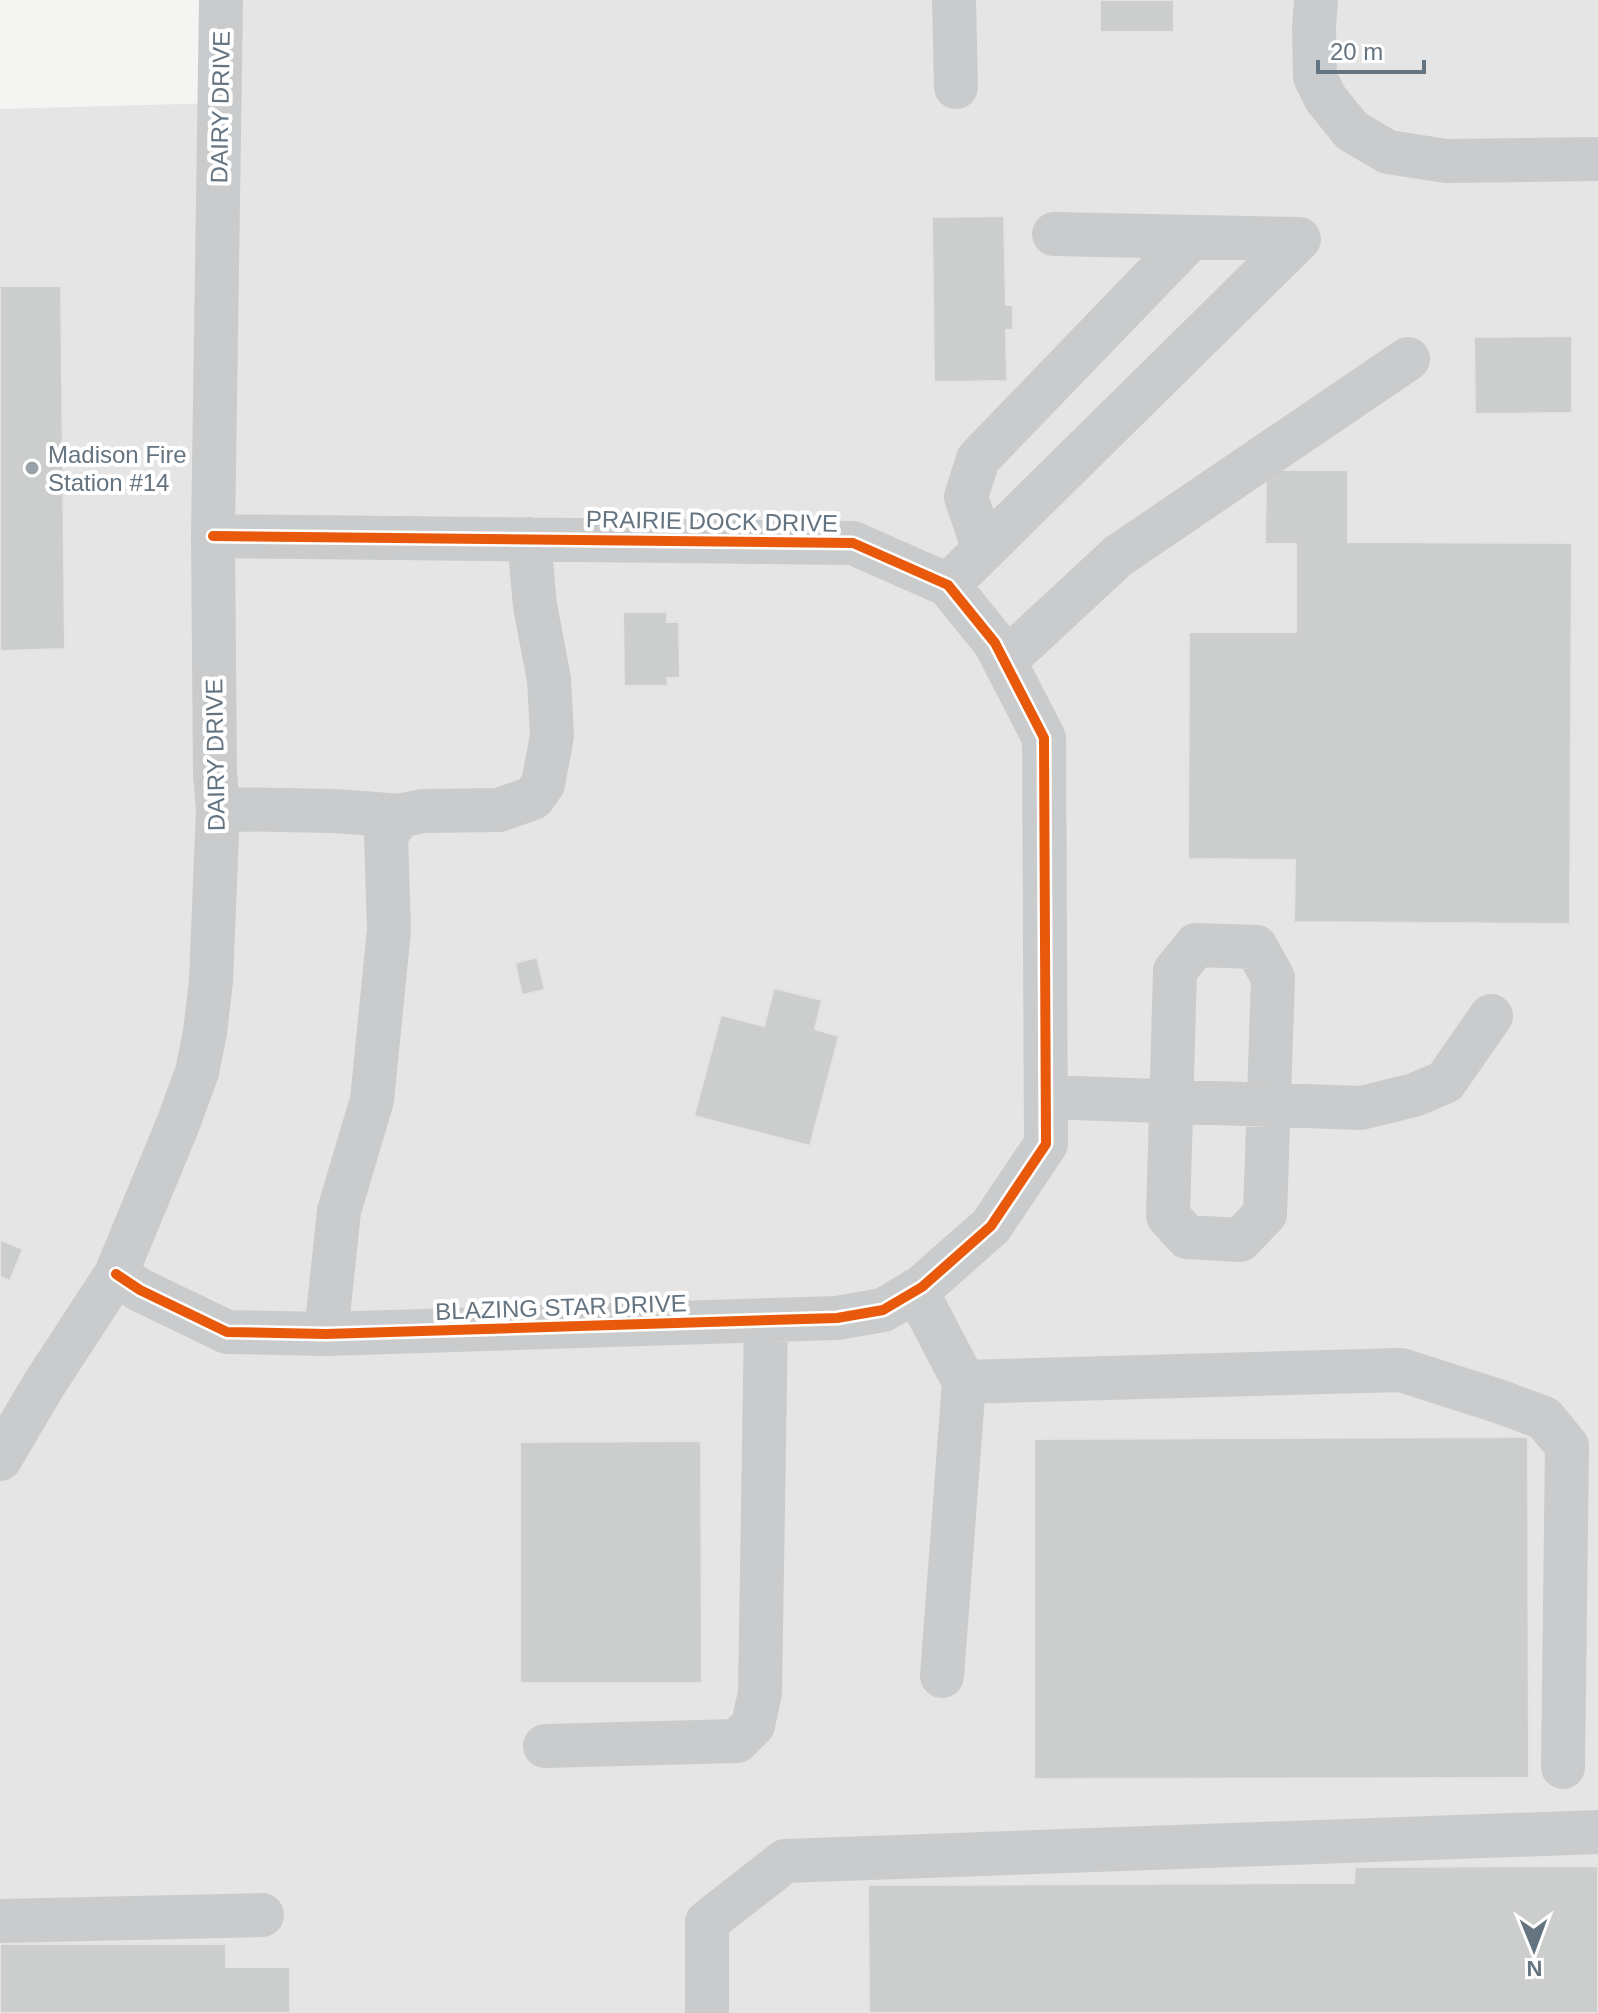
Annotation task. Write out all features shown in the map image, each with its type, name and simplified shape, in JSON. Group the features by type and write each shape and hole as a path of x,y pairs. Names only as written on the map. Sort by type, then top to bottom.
{"street":[{"name":"DAIRY DRIVE","path":"0,1459 116,1274 178,1124 197,1072 205,1032 211,981 218,809 213,536 221,0"},
{"path":"954,0 956,87"},
{"path":"1316,0 1315,77 1326,99 1352,131 1388,152 1446,161 1598,159"},
{"path":"948,585 1299,239 1054,234"},
{"path":"984,550 966,497 978,459 1192,237"},
{"path":"1005,661 1118,556 1408,359"},
{"name":"PRAIRIE DOCK DRIVE","path":"213,536 853,543 948,585 995,643 1044,738 1046,1144 991,1226"},
{"path":"218,809 335,811 401,816 422,811 499,810 533,798 543,784 552,736 549,679 535,606 529,539"},
{"path":"326,1334 339,1211 372,1100 389,930 386,836 401,816"},
{"path":"1196,945 1256,947 1273,978 1265,1214 1240,1240 1187,1237 1168,1216 1172,1101 1175,971 1196,945"},
{"path":"1046,1097 1361,1108 1414,1095 1445,1082 1491,1016"},
{"name":"BLAZING STAR DRIVE","path":"116,1274 140,1290 227,1332 326,1334 837,1318 883,1310 922,1287 991,1226"},
{"path":"916,1290 964,1382 942,1676"},
{"path":"545,1746 737,1741 753,1725 760,1693 766,1320"},
{"path":"964,1382 1401,1370 1544,1418 1567,1446 1563,1767"},
{"path":"707,2013 707,1922 785,1861 1598,1832"},
{"path":"0,1921 262,1915"}],"shaded area":[{"path":"221,0 1598,0 1598,2013 0,2013 0,109 220,103"}],"building":[{"path":"1100,0 1174,0 1174,32 1100,32"},
{"path":"1004,216 1006,305 1013,305 1013,330 1006,330 1007,381 934,382 932,217"},
{"name":"Madison Fire Station #14","path":"0,286 61,286 65,649 0,651"},
{"path":"1572,336 1572,413 1475,414 1474,337"},
{"path":"1266,470 1348,470 1348,542 1572,543 1570,924 1294,922 1295,860 1188,859 1189,632 1296,632 1296,544 1265,544"},
{"path":"623,612 667,612 667,622 679,622 680,678 667,678 668,686 624,686"},
{"path":"537,957 545,990 522,995 515,963"},
{"path":"774,988 822,1000 815,1029 839,1036 810,1146 694,1116 721,1015 764,1026"},
{"path":"0,1240 23,1249 10,1281 0,1277"},
{"path":"1528,1437 1529,1778 1034,1779 1034,1439"},
{"path":"701,1441 702,1683 520,1683 520,1442"},
{"path":"1598,1866 1598,2013 869,2013 868,1885 1354,1883 1355,1867"},
{"path":"0,1944 226,1944 226,1967 290,1967 290,2013 0,2013"}],"cycle path":[{"path":"116,1274 140,1290 227,1332 326,1334 837,1318 883,1310 922,1287 991,1226 1046,1144 1044,738 995,643 948,585 853,543 213,536"}],"place":[{"name":"Madison Fire Station #14","path":"32,468"}]}
